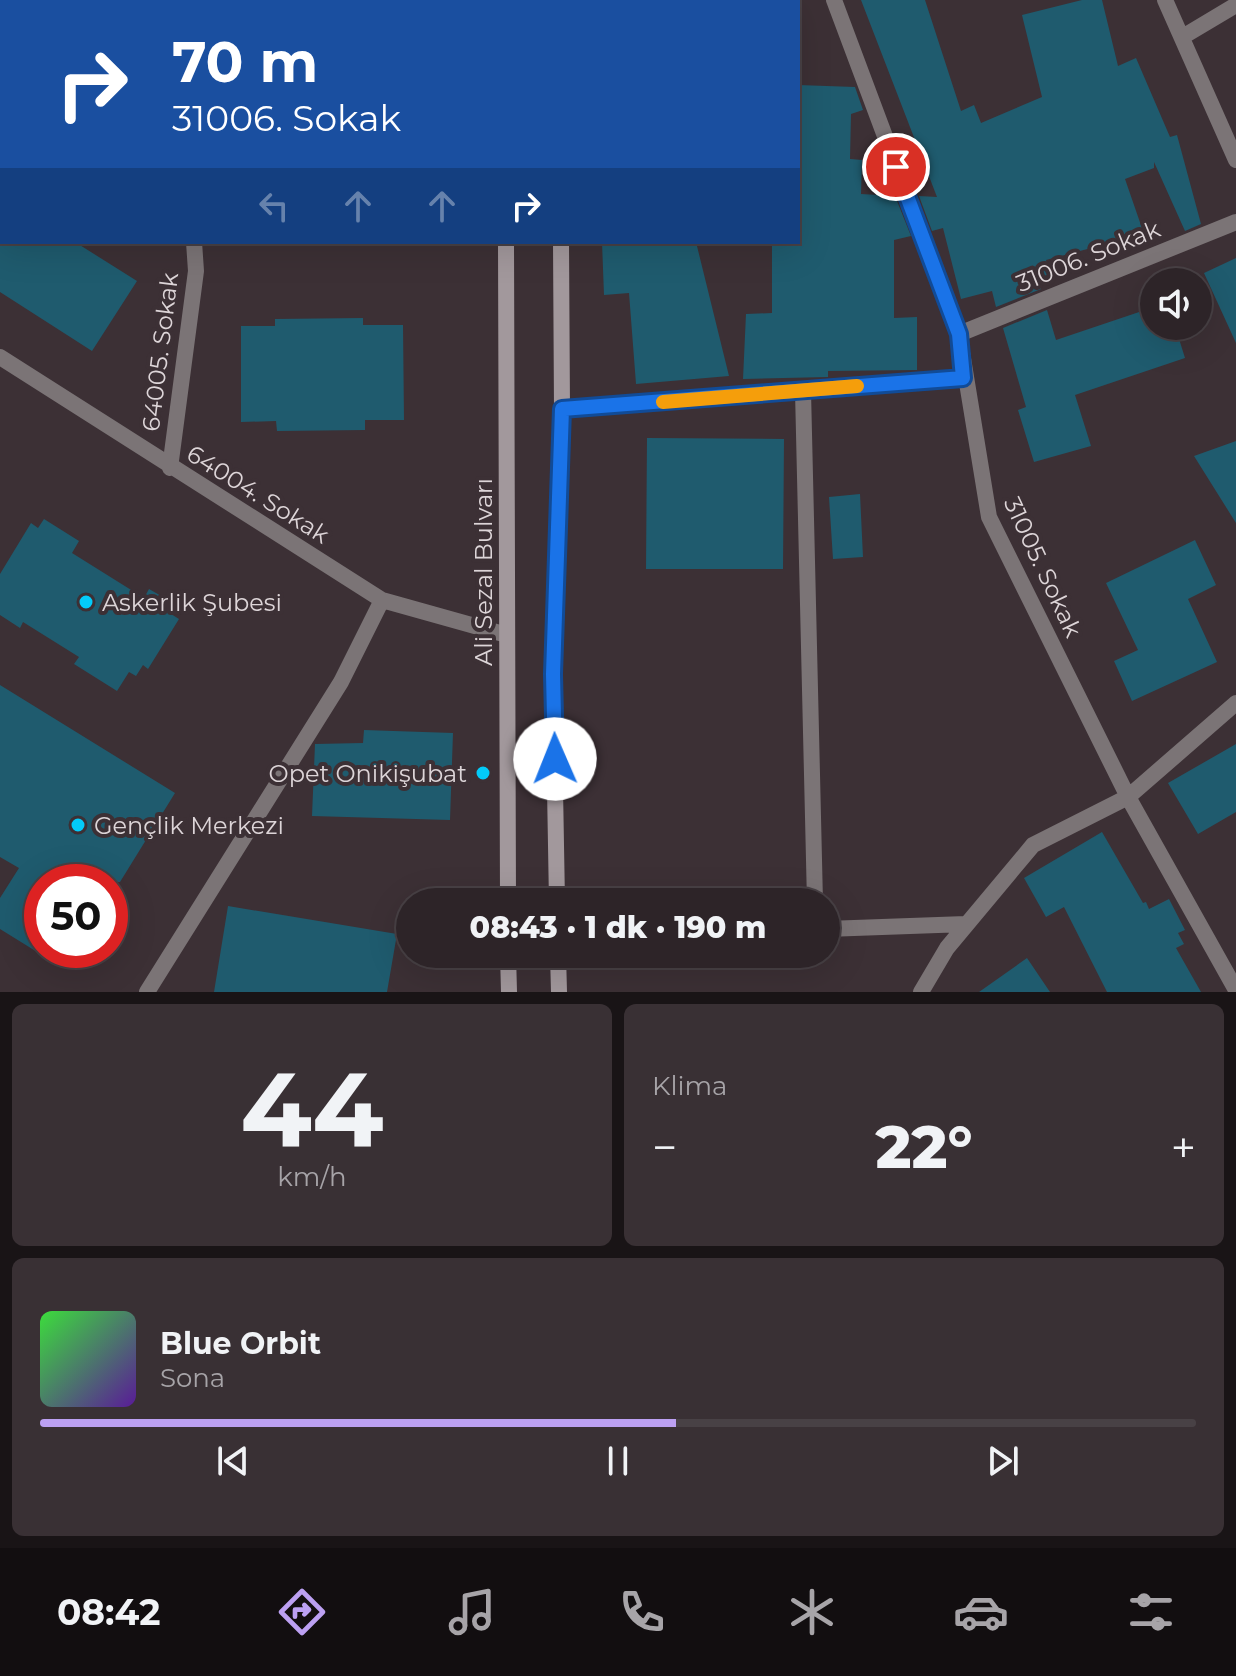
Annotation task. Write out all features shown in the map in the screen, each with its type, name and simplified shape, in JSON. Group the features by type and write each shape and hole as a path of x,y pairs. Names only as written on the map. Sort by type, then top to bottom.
{"main road":[{"name":"Ali Sezal Bulvarı","path":"506,244 508,888"},
{"path":"557,888 553,674 562,409 561,244"},
{"path":"508,968 509,992"},
{"path":"558,968 559,992"}],"street":[{"name":"31005. Sokak","path":"834,0 959,334 963,378 989,517 1128,797 1236,990"},
{"path":"1165,0 1184,36 1236,160"},
{"path":"1184,36 1236,5"},
{"name":"31006. Sokak","path":"959,334 1236,222"},
{"name":"64005. Sokak","path":"170,468 196,271 194,244"},
{"name":"64004. Sokak","path":"0,357 170,468 382,600 507,635"},
{"path":"562,409 963,378"},
{"path":"803,391 815,888"},
{"path":"147,992 341,682 382,600"},
{"path":"921,992 947,948 1033,845 1128,797 1236,703"},
{"path":"840,928 966,924"}],"building":[{"path":"861,0 925,0 961,111 974,105 981,123 1042,97 1022,15 1082,0 1102,0 1118,66 1136,58 1170,137 1177,135 1201,224 1185,231 1154,162 1154,168 1125,179 1144,234 1046,260 1050,274 1037,278 1041,289 996,307 992,291 961,299 943,228 932,231 919,196 937,197"},
{"path":"800,85 855,87 863,110 851,114 850,159 862,160 861,194 895,196 911,236 894,240 894,318 917,317 917,370 828,371 828,377 743,379 746,314 772,313 772,244 800,244"},
{"path":"0,244 78,244 137,281 92,351 0,292"},
{"path":"602,244 696,244 729,376 636,384 629,293 604,295"},
{"path":"1236,258 1236,343 1212,290 1212,269"},
{"path":"1047,310 1056,340 1140,312 1140,340 1179,340 1185,358 1075,395 1091,446 1034,462 1018,410 1026,407 1003,328"},
{"path":"363,318 363,325 403,325 404,420 365,420 365,430 277,431 276,421 241,422 241,326 275,326 275,319"},
{"path":"647,438 784,439 783,569 646,569"},
{"path":"1236,441 1236,523 1194,456"},
{"path":"860,494 863,557 833,559 829,497"},
{"name":"Askerlik Şubesi","path":"44,519 79,541 72,553 144,598 149,589 177,605 171,614 179,619 148,669 143,665 136,676 129,672 117,691 74,664 79,657 23,622 20,628 0,615 0,574 31,523 38,528"},
{"path":"1195,540 1216,585 1188,599 1217,662 1132,701 1114,661 1138,650 1106,583"},
{"name":"Gençlik Merkezi","path":"0,685 175,793 128,869 128,864 24,864 24,944 0,929 0,898 19,868 0,857"},
{"path":"364,730 453,733 450,820 312,816 315,744 363,743"},
{"path":"1236,744 1236,812 1198,834 1168,783"},
{"path":"1102,832 1149,909 1169,899 1185,930 1178,933 1184,944 1176,948 1201,992 1107,992 1064,907 1046,917 1024,878"},
{"path":"228,906 396,934 387,992 214,992"},
{"path":"1027,958 1050,992 979,992"}],"slow traffic":[{"path":"663,402 857,386"}],"place":[{"name":"Askerlik Şubesi","path":"86,602"},
{"name":"Opet Onikişubat","path":"483,773"},
{"name":"Gençlik Merkezi","path":"78,825"}],"route":[{"path":"555,759 553,674 562,409 963,378 959,334 896,167"}]}
